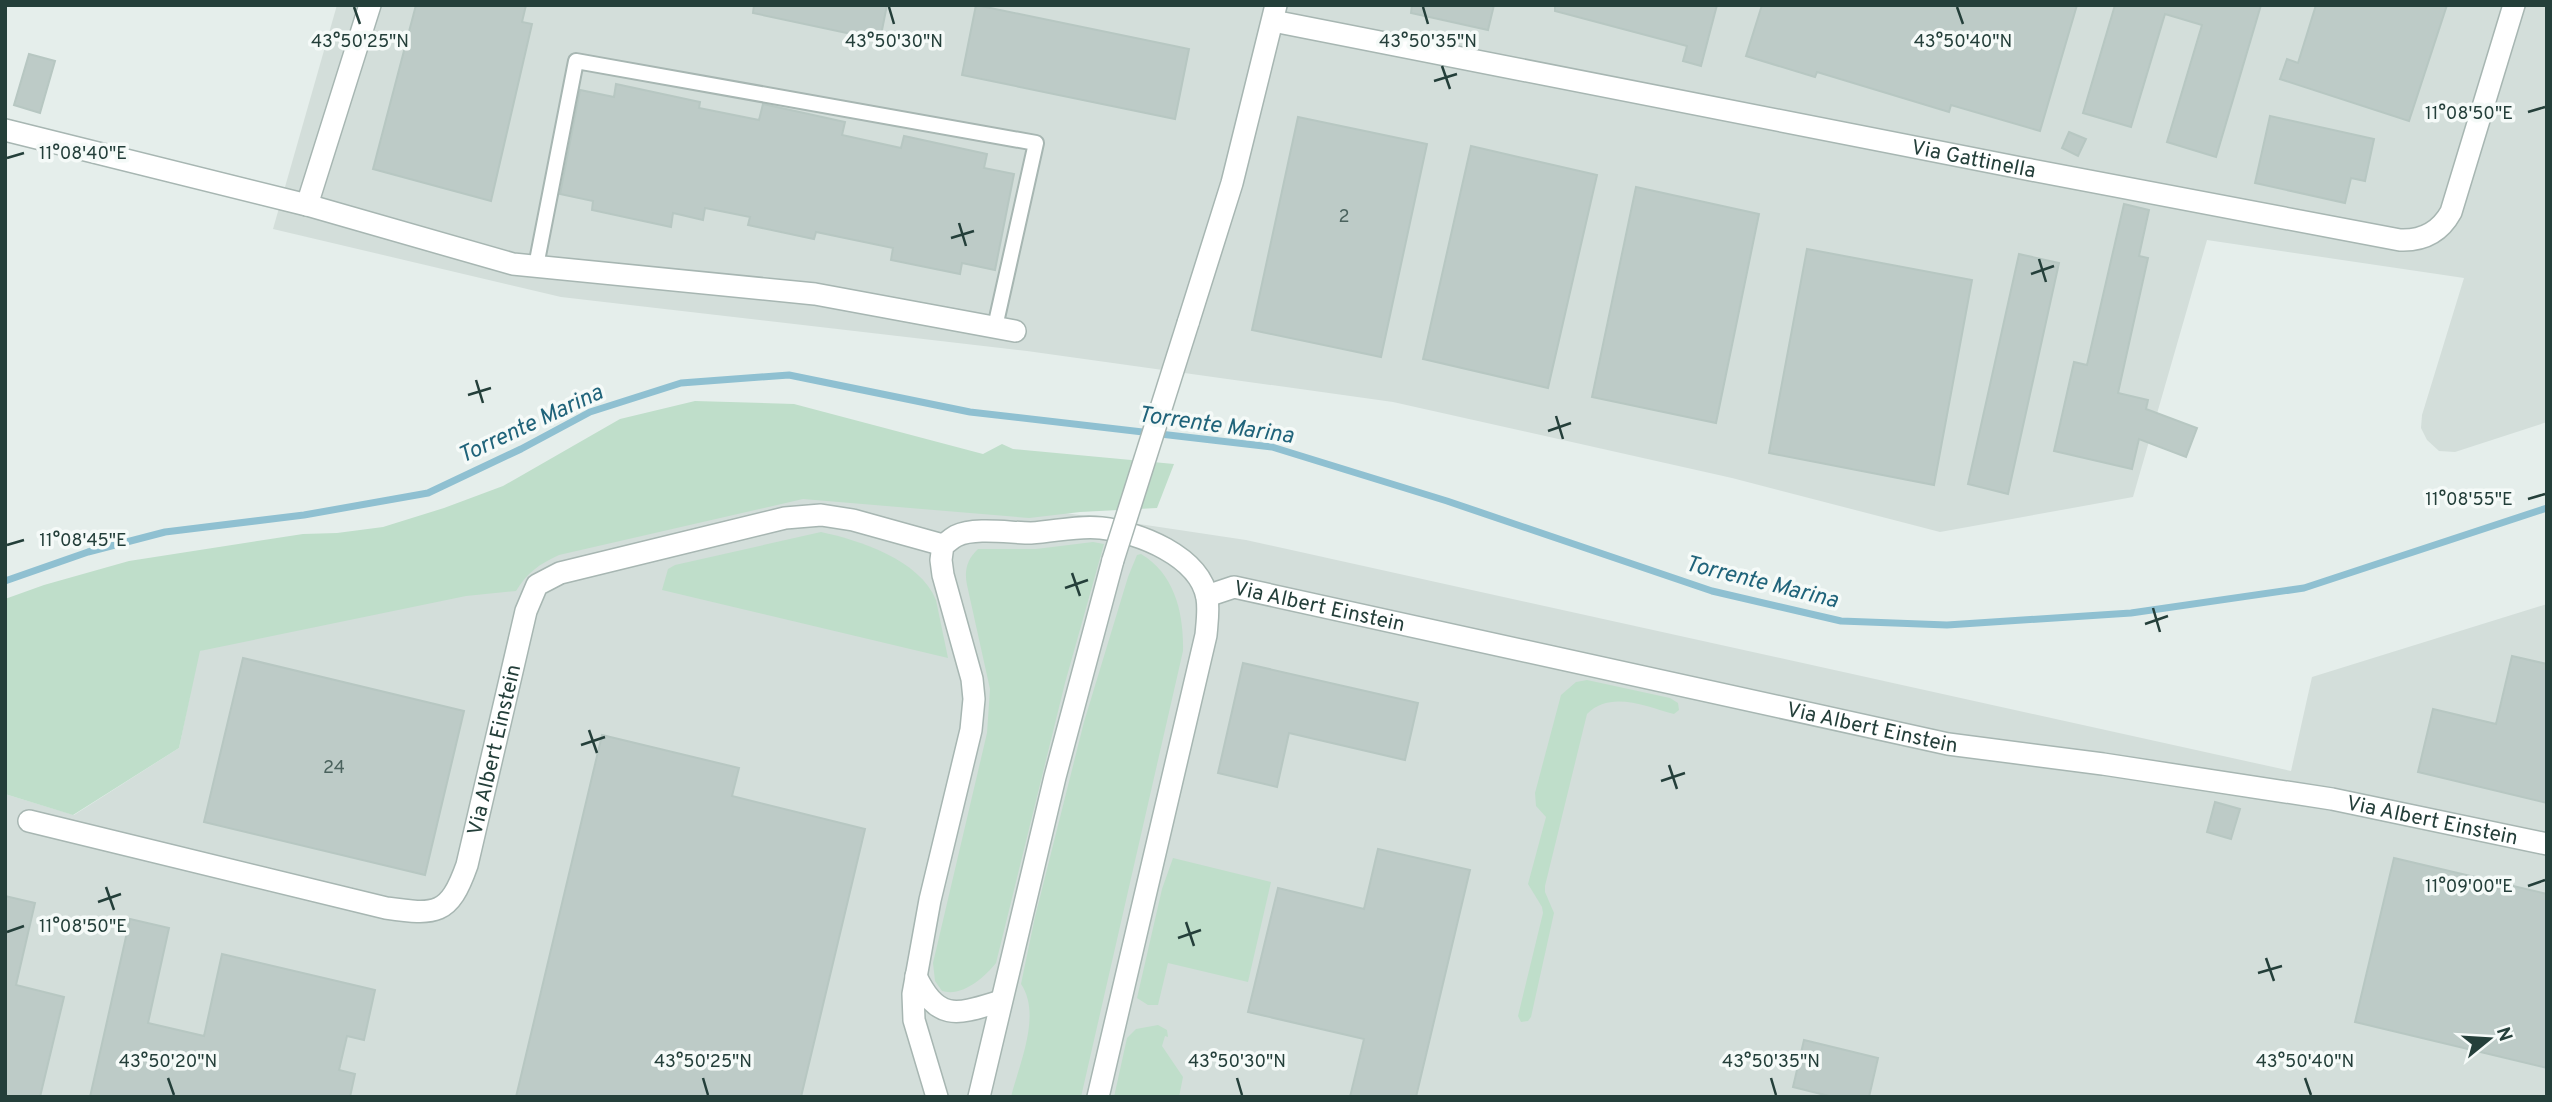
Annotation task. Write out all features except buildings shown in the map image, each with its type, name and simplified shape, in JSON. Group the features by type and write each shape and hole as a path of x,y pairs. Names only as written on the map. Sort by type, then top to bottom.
{"street":[{"path":"307,205 370,5"},
{"name":"Via Gattinella","path":"1275,13 2021,168 2387,238 2417,240 2445,223 2451,212 2514,5"},
{"path":"979,1097 1055,777 1113,560 1232,183 1275,13"},
{"path":"5,130 307,205 513,264 815,295 1005,329"},
{"name":"Via Albert Einstein","path":"29,821 386,908 423,913 443,907 458,891 467,865 526,611 537,584 560,573 785,518 821,515 853,520 943,545 957,535 983,532 1051,532 1101,527 1151,541 1174,553 1192,569 1207,596 1206,635 1098,1097"},
{"path":"937,1097 914,1020 913,994 930,900 971,730 974,699 972,679 943,575 943,545"},
{"name":"Via Albert Einstein","path":"1207,596 1234,587 1948,744 2103,764 2332,799 2547,844"},
{"path":"916,976 925,994 933,1004 943,1010 958,1012 1001,1001"}],"lane":[{"path":"536,266 576,61 1036,143 1005,329"}],"shaded area":[{"path":"337,5 2547,5 2547,422 2455,452 2439,451 2427,440 2421,428 2422,415 2464,278 2207,240 2133,497 1940,532 1732,478 1393,402 1027,351 561,297 273,229"},
{"path":"783,493 1019,506 1246,540 2291,771 2312,677 2547,604 2547,1097 5,1097 5,794 74,815 179,748 199,651"}],"green space":[{"path":"695,401 794,404 983,454 1002,444 1013,449 1174,464 1157,508 1029,518 803,499 559,555 534,570 516,591 466,596 200,651 179,748 73,815 5,794 5,599 129,561 303,534 383,527 503,486 620,419"},
{"path":"821,532 870,546 903,563 917,574 936,600 948,658 662,590 668,569 675,565"},
{"path":"1093,542 1104,544 1065,683 996,963 985,975 965,989 942,991 935,981 933,963 987,733 990,689 967,585 967,566 978,549 1036,549"},
{"path":"1141,554 1162,572 1175,596 1182,623 1183,651 1081,1097 1011,1097 1029,1025 1027,996 1021,984 1035,917 1084,722 1128,577 1137,555"},
{"path":"1587,680 1670,698 1678,703 1679,710 1674,714 1629,702 1618,702 1596,707 1587,714 1545,886 1554,913 1531,1017 1528,1021 1521,1022 1518,1016 1543,913 1528,884 1546,817 1536,806 1535,793 1561,695 1576,682"},
{"path":"1173,858 1271,882 1248,982 1168,963 1158,1005 1148,1005 1137,998 1162,889"},
{"path":"1158,1025 1167,1030 1168,1037 1165,1036 1162,1046 1183,1077 1179,1097 1114,1097 1127,1038 1136,1029"}],"waterway":[{"name":"Torrente Marina","path":"5,581 88,552 165,532 304,515 428,493 521,449 590,412 681,383 789,375 970,412 1272,447 1447,501 1712,591 1841,621 1947,625 2131,613 2304,588 2547,508"}]}
